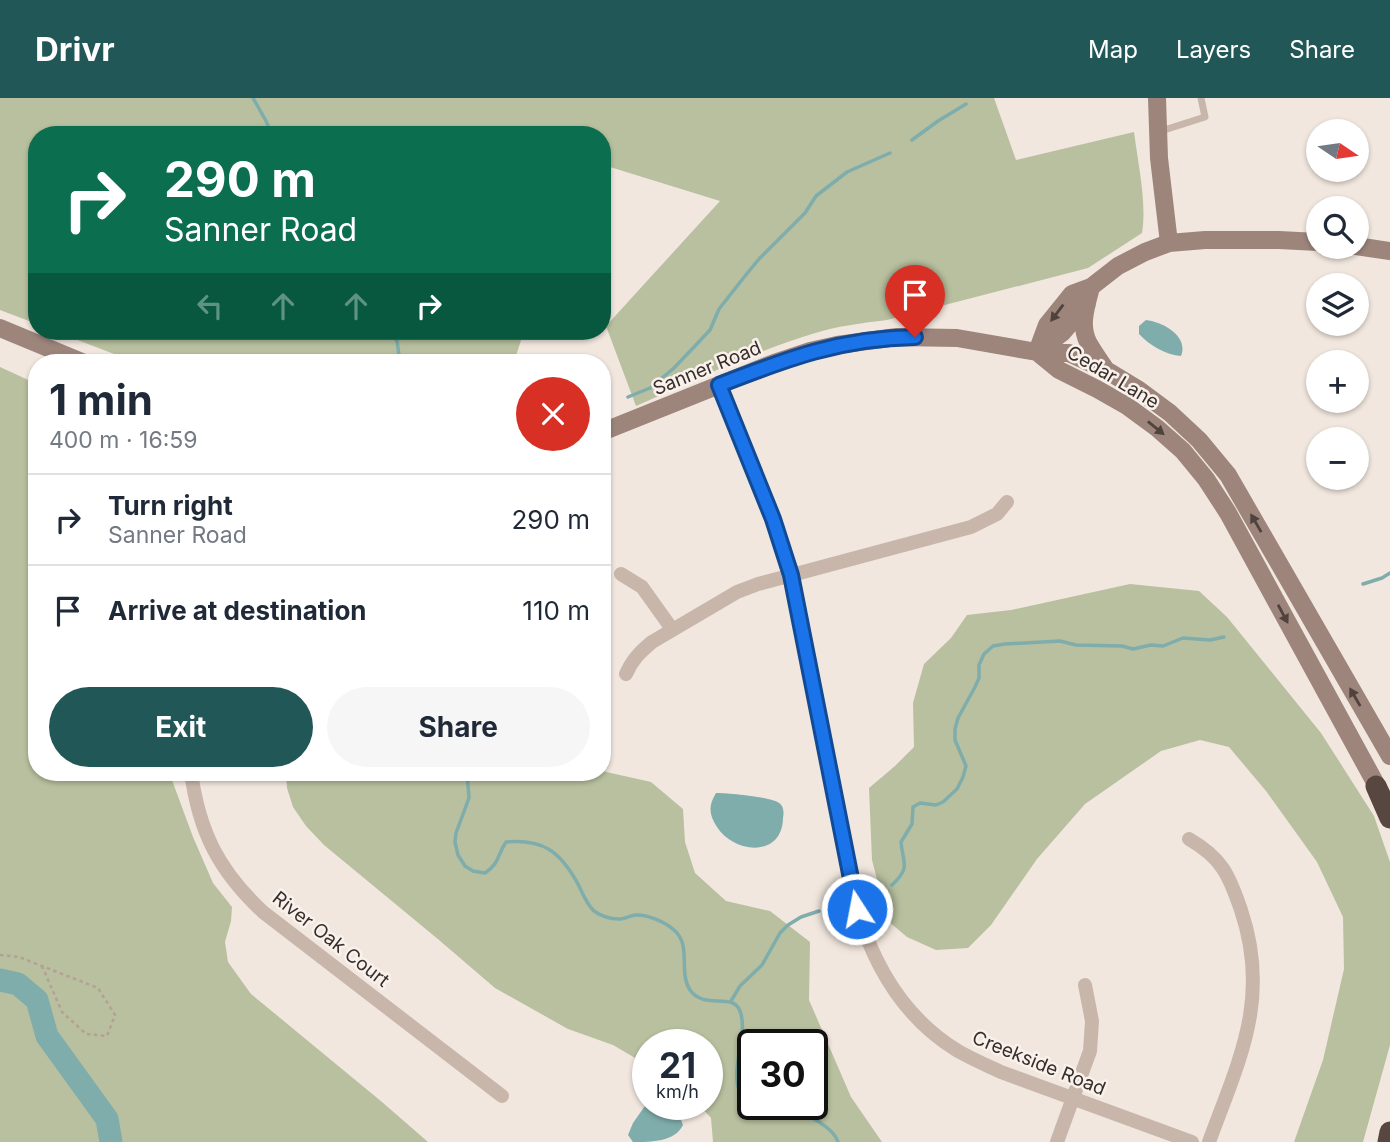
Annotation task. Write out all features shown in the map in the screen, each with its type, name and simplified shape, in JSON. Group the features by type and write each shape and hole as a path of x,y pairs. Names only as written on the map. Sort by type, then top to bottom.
{"highway":[{"path":"1376,786 1390,818"},
{"path":"1389,1142 1390,1132"}],"main road":[{"path":"1157,98 1159,158 1169,243"},
{"path":"1106,370 1087,341 1084,320 1089,296 1118,266 1169,243 1233,240 1306,242"},
{"path":"1369,248 1390,251"},
{"path":"1037,352 1047,325 1072,294 1089,296"},
{"path":"0,328 28,340"},
{"name":"Sanner Road","path":"611,428 774,363 837,345 897,337 957,338 1037,352"},
{"path":"29,340 63,354"},
{"name":"Cedar Lane","path":"1037,352 1069,353 1106,370 1139,390 1199,440 1228,475 1390,756"},
{"name":"Cedar Lane","path":"1037,352 1059,370 1097,389 1157,428 1183,451 1206,479 1228,513 1390,808"}],"street":[{"name":"Creekside Road","path":"719,385 773,519 791,575 857,909 876,961 890,984 930,1030 955,1049 1001,1072 1192,1142"},
{"path":"626,674 631,662 640,652 672,629 737,592 983,523 997,514 1007,502"},
{"path":"621,574 642,587 672,629"},
{"name":"River Oak Court","path":"193,781 205,832 227,874 242,892 263,912 502,1096"},
{"path":"1189,839 1216,858 1226,873 1243,917 1253,964 1254,990 1248,1028 1209,1142"},
{"path":"1057,1142 1090,1051 1092,1021 1085,985"}],"lane":[{"path":"1157,132 1205,117 1201,98"}],"path":[{"path":"0,955 19,957 42,965 98,988 115,1014 107,1036 86,1034 62,1012 42,965"}],"green space":[{"path":"0,98 994,98 1016,160 1134,132 1143,196 1142,233 1088,268 887,320 812,334 745,358 636,406 611,339 611,321 720,201 611,167 611,126 28,126 28,321 0,310"},
{"path":"78,340 521,340 517,354 114,354"},
{"path":"0,367 28,380 28,781 172,781 213,883 232,907 225,942 228,962 251,994 428,1142 0,1142"},
{"path":"1130,584 1199,591 1227,617 1321,733 1374,816 1390,862 1390,1045 1363,1142 1294,1142 1323,1060 1344,969 1343,917 1317,862 1266,791 1229,747 1200,740 1161,751 1085,804 1037,859 991,925 968,948 936,950 907,937 888,921 872,860 869,788 914,747 913,703 924,664 951,638 967,615 1011,610"},
{"path":"611,773 651,782 683,809 685,842 695,873 726,901 770,911 810,942 809,1000 822,1029 737,1029 737,1120 828,1120 828,1044 851,1097 882,1142 713,1142 711,1120 723,1120 723,1029 632,1029 632,1056 613,1045 568,1029 495,988 324,845 293,807 287,781 611,781"}],"water":[{"path":"1146,320 1167,327 1178,336 1181,356 1158,349 1139,334 1139,326"},
{"path":"716,793 759,797 781,804 781,831 775,840 756,848 734,842 724,836 711,814"},
{"path":"635,1120 681,1120 683,1125 668,1138 633,1142 628,1135"}],"waterway":[{"path":"253,98 268,126"},
{"path":"912,140 966,104"},
{"path":"628,397 650,388 674,368 710,330 719,309 745,276 805,213 816,196 847,172 890,153"},
{"path":"396,340 399,354"},
{"path":"1363,584 1390,573"},
{"path":"892,885 904,869 901,842 912,824 913,807 920,803 936,805 943,802 957,789 963,777 966,766 955,740 955,729 979,678 979,665 984,654 993,646 1060,641 1076,645 1122,646 1133,649 1151,645 1163,646 1183,638 1210,640 1224,637"},
{"path":"468,781 469,798 455,842 458,855 465,866 485,873 496,862 506,842 530,843 549,850 564,863 589,905 597,913 616,919 645,916 661,921 674,930 682,943 685,975 690,990 703,999 736,1005 740,1011 742,1029"},
{"path":"731,1001 740,986 762,965 780,933 801,917 819,911"},
{"path":"0,980 18,984 37,1000 47,1036 107,1119 111,1142"},
{"path":"815,1120 830,1130 838,1142"}],"route":[{"path":"857,909 791,575 773,519 719,385 810,351 869,340 915,337"}]}
